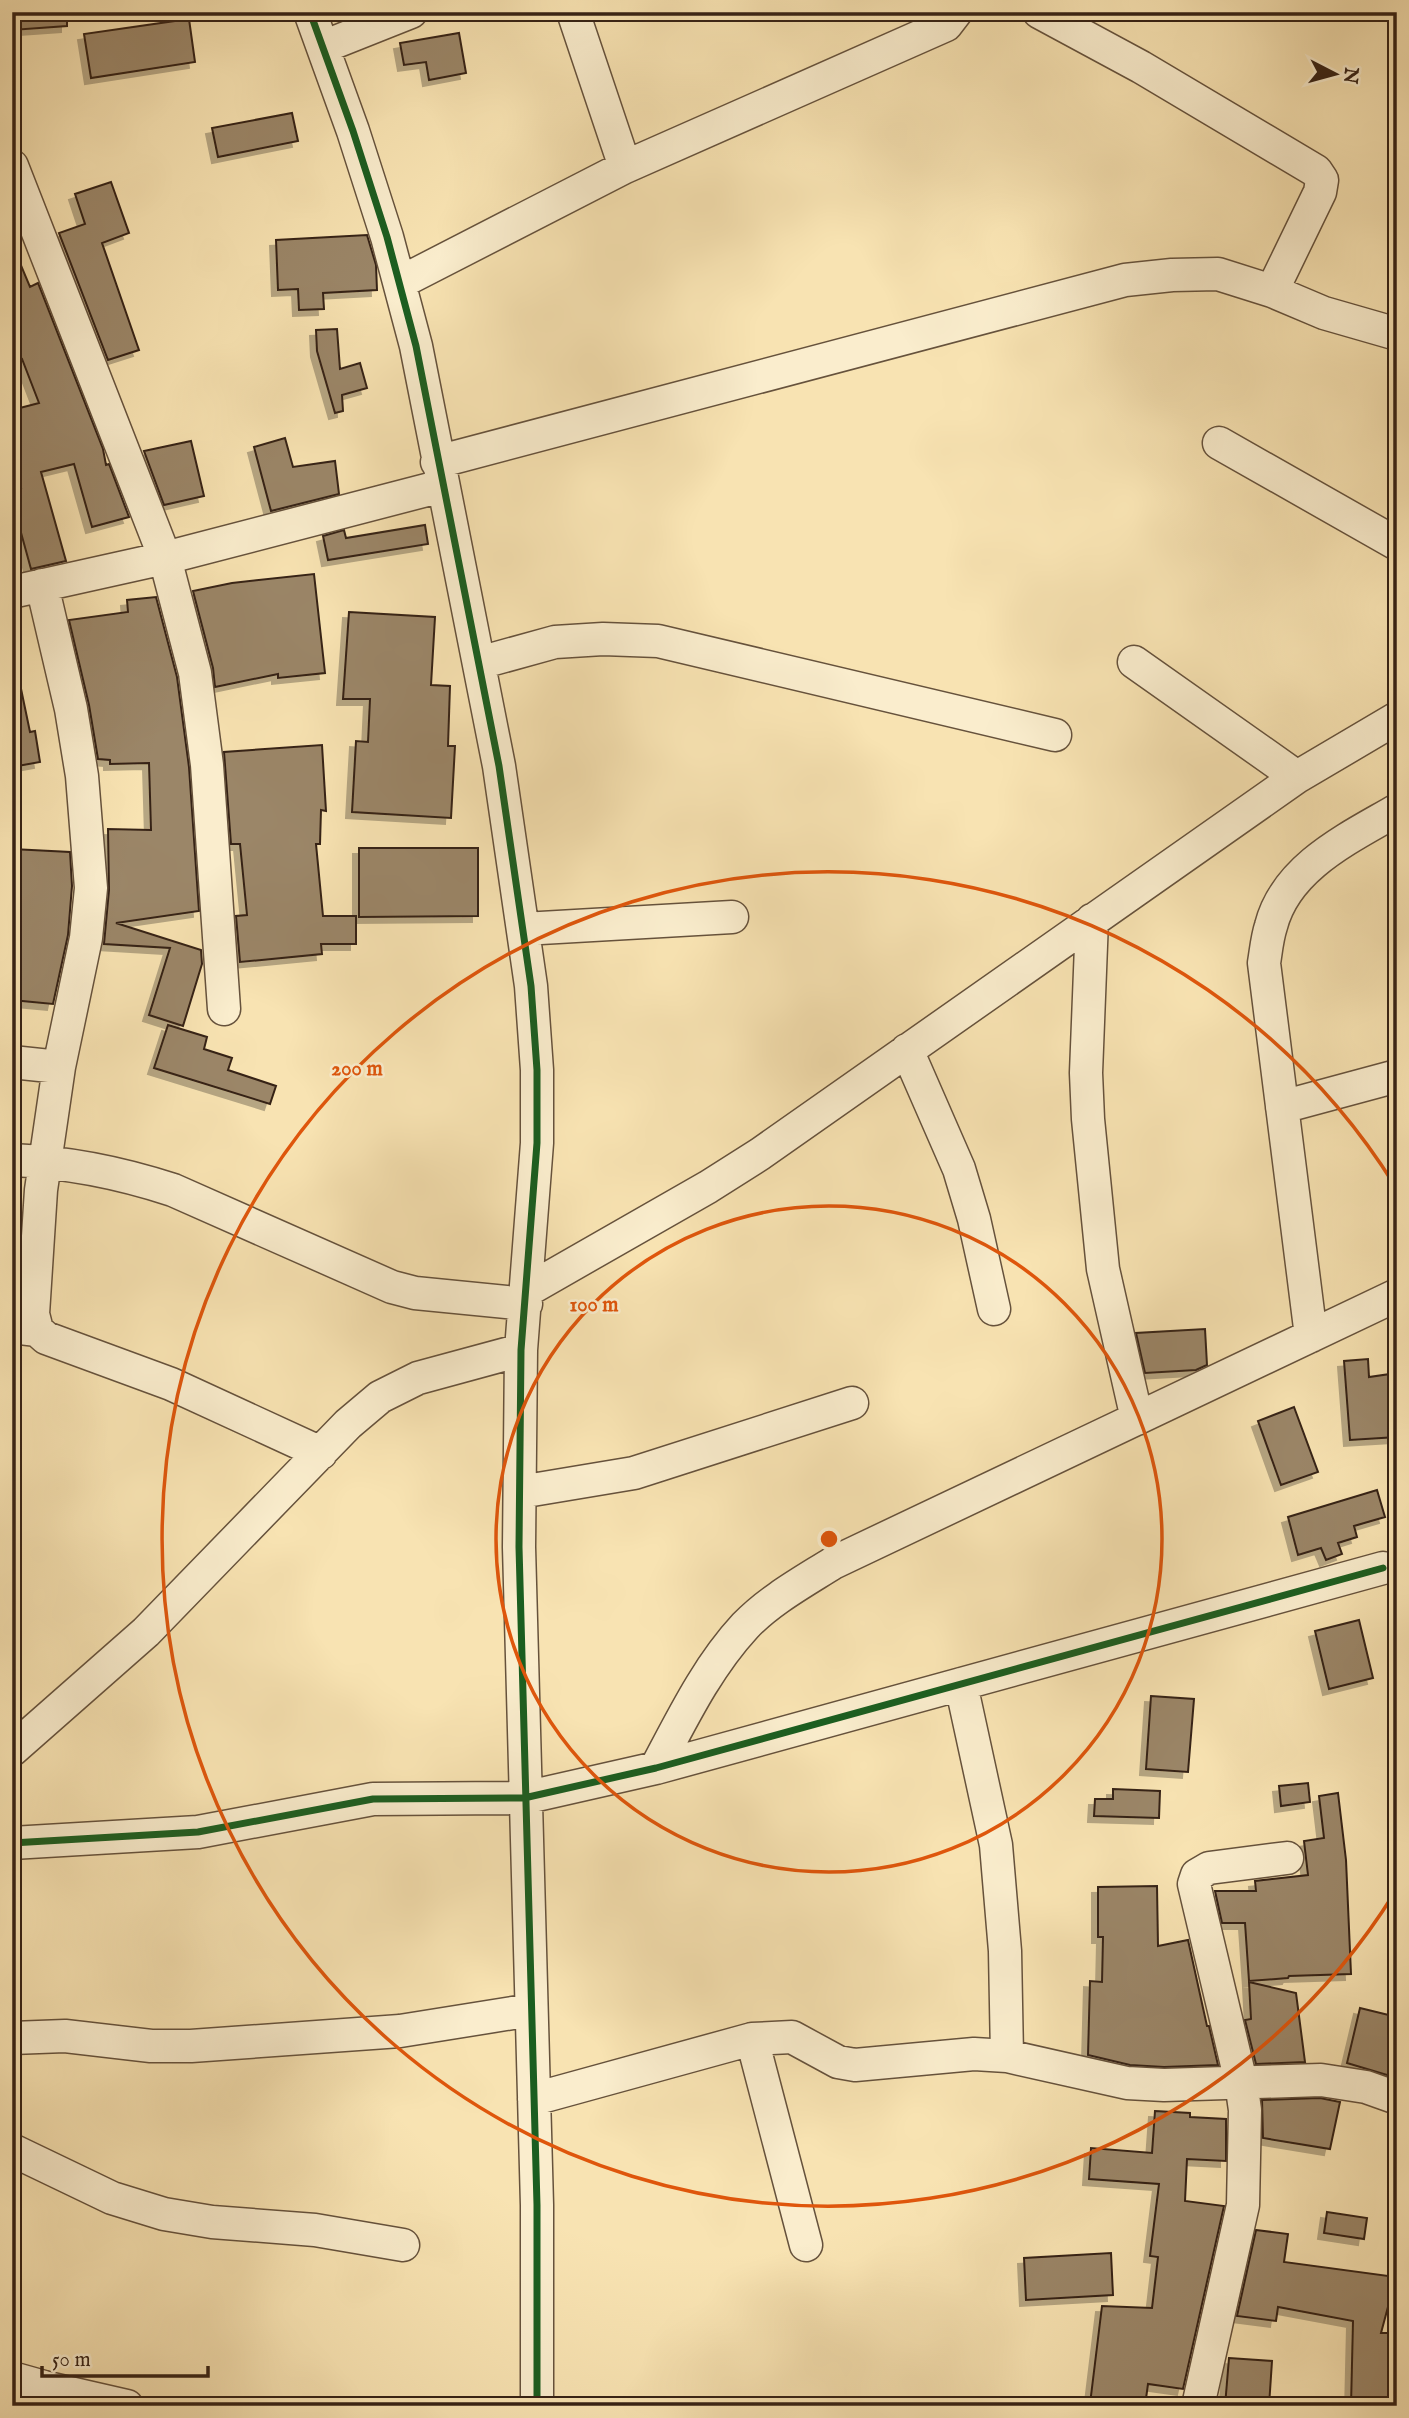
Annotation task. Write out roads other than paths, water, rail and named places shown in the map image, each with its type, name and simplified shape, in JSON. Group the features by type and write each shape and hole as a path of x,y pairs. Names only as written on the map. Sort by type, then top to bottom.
{"street":[{"path":"310,12 353,131 401,282 416,346 499,766 531,986 537,1070 537,1143 521,1350 520,1492 524,1798 537,2218 537,2406"},
{"path":"323,47 411,12"},
{"path":"573,12 625,167"},
{"path":"401,282 625,167 913,25 946,24 956,12"},
{"path":"1039,12 1141,67 1316,171 1322,180 1321,192 1272,291"},
{"path":"12,166 165,558 197,686 207,765 224,1009"},
{"path":"321,1453 171,1384 25,1328 33,1314 41,1190 59,1067 86,938 91,888 82,776 71,709 22,583 165,558 440,474 1125,280 1218,274 1272,291 1324,313 1397,334"},
{"path":"1219,443 1397,544"},
{"path":"479,663 555,642 603,639 658,641 1055,735"},
{"path":"1133,662 1297,777"},
{"path":"12,1160 45,1161 141,1180 173,1190 392,1287 415,1293 526,1297 760,1154 1297,777 1397,718"},
{"path":"1311,1336 1264,963 1271,923 1288,889 1321,856 1395,817"},
{"path":"523,929 732,917"},
{"path":"1091,920 1086,1073 1090,1133 1103,1269 1137,1419"},
{"path":"907,1050 959,1169 974,1219 994,1309"},
{"path":"12,1062 59,1067"},
{"path":"1282,1107 1397,1076"},
{"path":"656,1768 702,1682 746,1626 782,1595 834,1563 1397,1295"},
{"path":"12,1750 146,1632 348,1424 380,1397 418,1378 521,1350"},
{"path":"520,1492 634,1473 852,1403"},
{"path":"12,1843 198,1832 373,1799 524,1798 656,1768 1383,1568"},
{"path":"961,1684 996,1845 1005,1940 1007,2056"},
{"path":"1198,2406 1244,2204 1245,2110 1241,2082 1194,1884 1197,1875 1209,1868 1287,1858"},
{"path":"12,2038 65,2036 151,2046 191,2046 400,2031 531,2010"},
{"path":"534,2099 751,2039 792,2037 838,2062 855,2065 974,2054 1007,2056 1127,2083 1164,2085 1321,2080 1366,2087 1397,2098"},
{"path":"751,2039 806,2245"},
{"path":"12,2150 112,2198 164,2214 212,2222 315,2230 403,2245"},
{"path":"12,2378 127,2406"}]}
